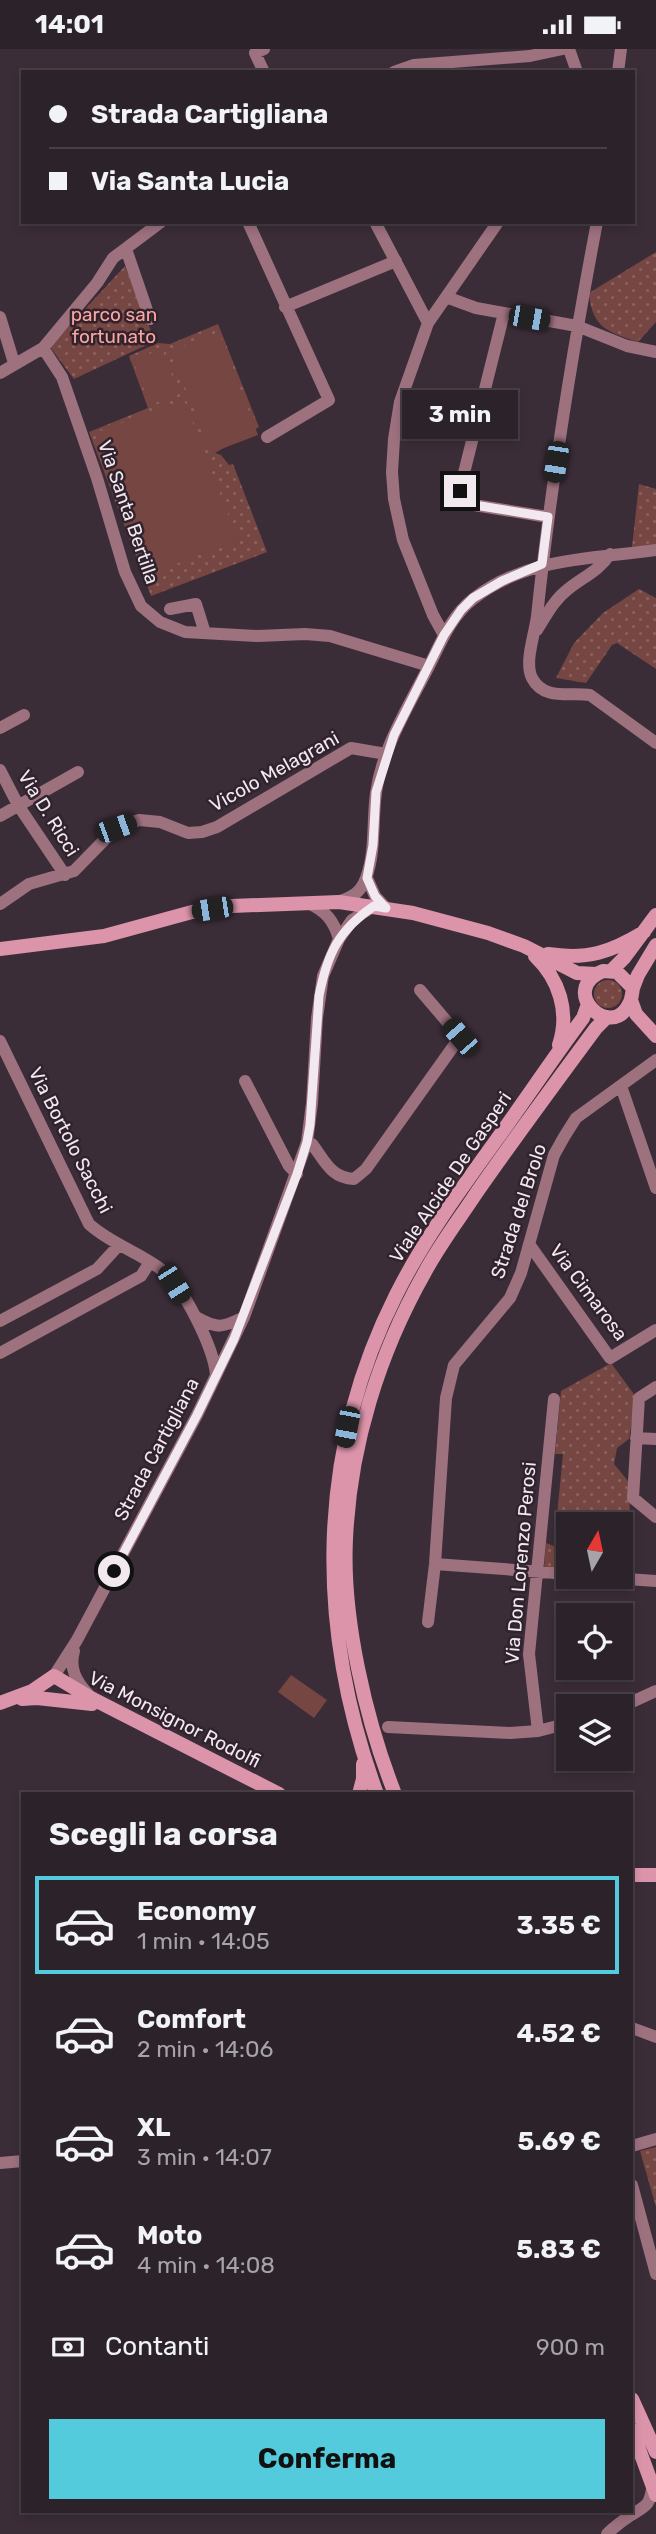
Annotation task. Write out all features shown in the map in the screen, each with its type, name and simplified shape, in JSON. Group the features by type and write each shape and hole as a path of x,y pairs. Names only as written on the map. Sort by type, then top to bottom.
{"main road":[{"path":"0,949 68,943 192,912 232,905 304,902 339,902 380,907 454,923 530,949 565,957 617,949 644,932"},
{"path":"611,971 656,915"},
{"path":"0,940 30,945"},
{"name":"Viale Alcide De Gasperi","path":"394,1792 372,1725 357,1661 350,1615 346,1541 352,1479 362,1430 387,1352 425,1271 521,1129 596,1028 622,1013 642,966 656,945"},
{"path":"530,949 577,973 596,974 611,971 623,975 632,994 636,1014 656,1036"},
{"path":"530,949 544,965 558,989 563,1007 563,1028 557,1053"},
{"path":"566,968 594,1013 643,1023"},
{"name":"Viale Alcide De Gasperi","path":"376,1792 363,1752 342,1662 336,1613 333,1543 338,1476 350,1416 374,1346 395,1296 413,1263 435,1226 583,1018 589,982 596,974"},
{"name":"Via Monsignor Rodolfi","path":"54,1676 106,1706 275,1792"},
{"name":"Strada Cartigliana","path":"5,1702 32,1691 54,1676"},
{"path":"5,1702 37,1698 106,1706"},
{"path":"360,1792 363,1779 363,1752"},
{"path":"633,1875 656,1875"},
{"path":"633,2401 656,2452"},
{"path":"633,2433 654,2489"}],"street":[{"path":"263,70 255,53 264,49"},
{"path":"400,70 414,65 471,67 563,49"},
{"path":"569,49 576,70"},
{"path":"618,70 621,49"},
{"path":"0,373 43,348 89,293 113,258 158,224"},
{"path":"249,224 329,400 267,437"},
{"path":"376,224 428,323"},
{"path":"444,635 433,615 403,540 394,499 392,472 400,402 428,323 497,224"},
{"path":"597,224 577,326 548,517 530,663 531,677 539,688 561,695 590,695 656,743"},
{"path":"126,249 150,319"},
{"path":"285,307 396,261"},
{"path":"446,297 476,308 577,326 628,347 656,352"},
{"path":"505,313 464,473 460,491 462,503 548,517"},
{"path":"0,317 14,363"},
{"name":"Via Santa Bertilla","path":"43,348 62,377 97,478 125,572 141,606 160,622 185,632 330,636 429,667"},
{"path":"339,902 356,894 367,878 373,845 376,792 386,754 444,635 461,610 473,598 502,581 542,564 611,554 655,552"},
{"path":"535,633 550,609 566,591 602,566 611,554"},
{"path":"170,609 196,604 205,632"},
{"path":"0,728 24,715"},
{"name":"Vicolo Melagrani","path":"0,904 29,884 74,871 116,828 138,820 160,823 188,832 202,832 217,827 328,759 351,748 386,754"},
{"name":"Via D. Ricci","path":"0,771 18,806 65,875"},
{"path":"0,815 78,772"},
{"path":"367,878 380,907"},
{"path":"304,902 326,913 335,926 339,939"},
{"name":"Strada Cartigliana","path":"54,1676 77,1640 216,1376 244,1317 307,1142 319,996 323,977 339,939 352,920 380,907"},
{"path":"307,1142 341,1178 354,1179 366,1169 460,1037 420,990"},
{"name":"Via Bortolo Sacchi","path":"0,1041 89,1224 108,1239 164,1272 195,1317 208,1331 218,1329 231,1346"},
{"name":"Strada del Brolo","path":"428,1622 435,1564 447,1391 454,1365 510,1298 521,1273 554,1155 576,1118 656,1060"},
{"path":"245,1081 289,1166 297,1174"},
{"path":"621,1086 656,1188"},
{"name":"Via Cimarosa","path":"529,1244 610,1358 656,1330"},
{"path":"0,1321 97,1269 119,1245"},
{"path":"0,1353 141,1276 150,1262"},
{"path":"216,1376 208,1331 244,1317"},
{"path":"656,1387 639,1398 633,1498 656,1517"},
{"name":"Via Don Lorenzo Perosi","path":"538,1731 529,1654 554,1399"},
{"path":"636,1438 656,1439"},
{"path":"435,1564 556,1573"},
{"path":"634,1579 656,1581"},
{"path":"77,1640 72,1658 74,1673 78,1684 91,1698"},
{"path":"633,1702 656,1691"},
{"path":"388,1727 510,1733 556,1726"},
{"path":"633,2028 656,2037"},
{"path":"633,2145 656,2139"},
{"path":"0,2163 21,2161"},
{"path":"633,2189 656,2274"},
{"path":"607,2534 646,2507 654,2489"}],"green space":[{"path":"656,252 656,322 638,342 603,327 594,314 589,293"},
{"name":"parco san fortunato","path":"125,266 155,341 74,379 50,347"},
{"path":"218,324 259,427 215,453 221,455 229,465 233,464 267,552 151,596 89,432 148,408 129,356 158,343 170,344"},
{"path":"219,333 258,435 211,453 171,351"},
{"path":"162,349 179,394 150,405 133,360"},
{"path":"184,400 238,540 152,573 98,432"},
{"path":"639,484 656,489 656,545 632,547"},
{"path":"639,589 656,598 656,669 617,643 612,645 586,683 556,678 574,643 603,613"},
{"path":"608,980 618,984 622,994 618,1004 608,1008 598,1004 594,994 598,984"},
{"path":"611,1363 636,1397 629,1439 617,1448 614,1464 628,1481 630,1512 557,1512 563,1454 555,1454 561,1391"},
{"path":"556,1526 556,1569 544,1568 546,1543 554,1546"},
{"path":"291,1675 327,1700 314,1718 278,1692"},
{"path":"656,2147 656,2207 640,2151"}],"route":[{"path":"114,1571 234,1339 297,1174 310,1125 317,1018 323,977 339,939 352,920 374,906 386,908 369,887 367,878 373,845 376,792 394,735 444,635 461,610 473,598 502,581 542,564 548,517 462,503 460,491"}]}
